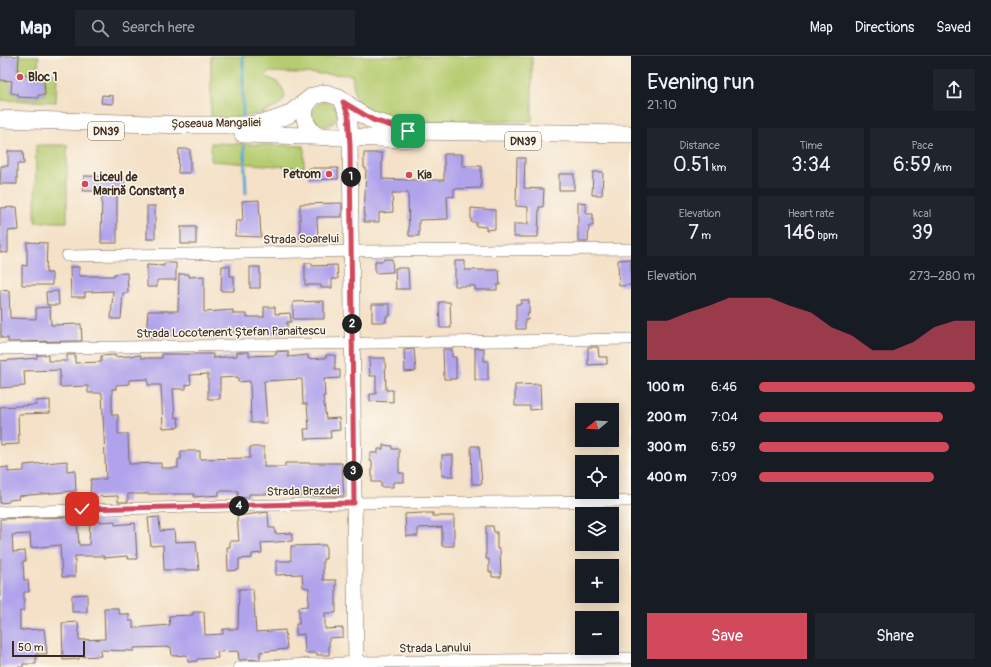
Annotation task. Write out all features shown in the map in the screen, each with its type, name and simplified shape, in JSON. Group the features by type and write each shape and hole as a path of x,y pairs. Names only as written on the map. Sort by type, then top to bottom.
{"main road":[{"name":"DN39","path":"313,96 319,94 333,94 343,102 373,120 408,131 631,134"},
{"path":"313,96 307,102 304,115 308,127 317,136"},
{"name":"Șoseaua Mangaliei","path":"0,119 182,125 248,125 268,122 288,115 313,96"},
{"path":"343,102 348,114 350,136"},
{"name":"Șoseaua Mangaliei","path":"0,128 631,143"}],"street":[{"path":"350,136 356,665"},
{"name":"Strada Soarelui","path":"67,256 352,251 631,249"},
{"name":"Strada Locotenent Ștefan Panaitescu","path":"0,349 631,339"},
{"name":"Strada Brazdei","path":"0,512 354,503 631,501"},
{"name":"Strada Lanului","path":"239,667 631,658"}],"green space":[{"path":"19,56 39,56 38,66 42,73 57,74 56,102 0,100 0,81 8,81 12,85 11,93 18,94 18,97 38,98 39,95 45,95 44,78 39,78 40,76 18,74"},
{"path":"211,56 532,56 532,121 401,122 383,120 362,107 355,96 352,75 268,72 265,76 276,81 283,89 285,97 281,104 273,109 252,115 211,119"},
{"path":"325,102 334,105 337,114 334,123 325,126 316,123 313,114 316,105"},
{"path":"211,143 304,146 304,168 211,161"},
{"path":"36,145 67,145 67,222 35,222"}],"building":[{"name":"Bloc 1","path":"0,56 19,56 18,74 40,75 39,78 44,78 45,95 38,95 38,98 18,97 18,94 11,93 12,81 0,80"},
{"path":"102,95 113,96 113,104 101,103"},
{"path":"179,149 190,149 190,173 178,173"},
{"path":"8,151 23,151 24,164 17,164 17,184 0,184 1,166 8,166"},
{"path":"364,153 382,153 382,179 411,180 444,180 444,154 462,154 462,166 481,166 481,188 454,189 454,197 447,196 448,219 419,220 419,236 409,236 408,193 392,193 393,212 379,213 379,222 364,222 366,168 364,168"},
{"path":"517,158 525,158 524,188 544,189 543,207 539,207 538,237 514,237 514,224 528,224 528,207 516,206"},
{"path":"308,168 338,168 338,179 308,180"},
{"path":"593,172 603,172 602,195 592,195"},
{"path":"559,174 574,174 574,190 559,190"},
{"path":"84,176 124,177 124,192 117,192 117,243 101,243 102,191 83,191"},
{"path":"259,200 261,237 235,236 236,221 243,221 242,201"},
{"path":"578,202 586,203 586,214 593,214 593,226 589,226 588,242 578,242"},
{"path":"342,203 342,217 317,217 318,240 300,240 300,204"},
{"path":"147,206 155,206 155,239 147,239"},
{"path":"17,207 19,230 8,231 8,253 0,252 0,208"},
{"path":"471,208 495,210 495,229 486,230 486,227 476,226 476,222 471,222"},
{"path":"181,227 196,227 196,244 181,244"},
{"path":"27,242 47,243 46,273 52,273 52,285 22,285 22,265 27,266"},
{"path":"384,259 392,259 393,272 375,273 375,261 383,261"},
{"path":"631,259 631,285 619,286 618,260"},
{"path":"455,261 465,261 465,270 499,270 500,285 497,285 497,290 475,290 475,286 455,286"},
{"path":"164,263 176,263 176,280 157,280 157,287 147,287 147,265 164,266"},
{"path":"305,263 312,263 312,266 337,265 338,279 332,279 332,288 321,288 321,285 305,285"},
{"path":"222,266 230,266 230,276 234,276 234,291 221,291"},
{"path":"70,267 79,267 79,276 114,276 114,274 127,273 128,293 123,293 121,319 111,319 113,291 85,292 85,297 71,297"},
{"path":"250,267 260,267 260,288 250,288"},
{"path":"395,268 408,268 409,289 396,289"},
{"path":"179,274 189,274 189,277 204,276 204,312 233,310 233,314 247,314 247,317 264,317 264,307 275,307 275,314 290,313 291,322 287,322 287,334 235,334 235,332 217,332 217,337 191,334 146,337 148,311 178,311"},
{"path":"0,290 9,291 10,318 36,319 36,308 50,307 51,325 81,324 82,341 8,342 8,338 1,338"},
{"path":"58,291 59,305 47,305 46,292"},
{"path":"521,300 529,300 529,314 527,314 528,320 525,320 525,329 516,329 516,304 521,304"},
{"path":"324,301 324,319 293,319 293,302"},
{"path":"439,302 450,302 451,328 440,328"},
{"path":"372,304 390,304 390,316 386,316 386,322 372,322"},
{"path":"588,347 598,347 599,357 607,357 607,364 588,365"},
{"path":"475,348 484,348 484,361 488,361 488,380 475,380"},
{"path":"414,349 416,371 405,372 404,350"},
{"path":"443,349 452,349 452,357 456,357 456,379 444,379"},
{"path":"288,351 288,357 308,355 308,359 326,358 326,355 335,355 335,370 340,370 340,378 324,379 325,396 323,396 326,419 339,418 340,430 330,431 331,438 305,439 304,429 309,429 307,404 303,404 302,379 264,381 267,423 251,423 250,381 238,382 238,377 220,378 220,399 208,399 208,374 190,375 191,384 186,385 186,389 173,389 175,418 178,417 179,427 163,428 161,385 148,385 148,379 129,380 129,384 116,385 116,389 112,389 112,415 118,415 118,434 128,434 129,464 161,463 161,468 178,468 178,459 181,459 181,451 200,451 200,459 250,458 250,447 264,447 264,467 285,467 285,463 342,463 344,496 249,494 249,497 238,498 238,491 219,491 219,495 194,497 194,494 128,494 128,502 118,502 118,496 90,497 91,479 106,479 102,393 88,393 88,386 60,387 60,370 24,371 25,386 0,388 0,361 37,358 37,355 48,355 48,361 67,361 67,355 75,355 75,363 101,362 101,356 115,355 115,357 141,355 141,358 162,358 162,354 213,354 213,358 237,356 237,352 249,352 249,356 276,355 276,352"},
{"path":"369,358 385,358 386,390 393,390 393,402 370,401 370,394 376,394 376,376 370,376"},
{"path":"540,384 541,409 530,410 530,406 515,406 515,385"},
{"path":"50,400 50,413 18,414 19,444 0,445 0,407 36,405 36,401"},
{"path":"383,445 392,446 392,449 399,449 399,473 404,473 404,482 393,482 393,487 381,487 381,482 372,482 372,461 370,461 370,453 378,453 378,449 383,449"},
{"path":"471,446 479,446 482,484 472,484"},
{"path":"442,455 453,455 453,476 442,476"},
{"path":"67,461 67,471 75,470 76,491 18,496 19,499 0,503 0,468 8,467 8,472 24,471 24,465"},
{"path":"268,512 269,528 275,528 275,534 292,533 292,541 261,543 262,553 252,554 252,558 239,559 239,570 228,571 227,547 230,547 230,541 239,541 237,516"},
{"path":"433,513 433,516 454,516 454,546 442,546 442,527 418,528 418,536 406,536 405,514"},
{"path":"72,517 72,521 77,520 79,545 89,545 90,521 115,521 115,525 135,523 137,559 128,559 127,556 104,558 104,556 75,556 75,577 62,577 60,545 31,548 30,534 12,535 13,552 25,551 26,561 23,561 24,580 28,580 29,592 24,592 24,611 20,611 20,630 44,629 47,654 36,654 36,664 23,664 23,667 0,667 0,519"},
{"path":"159,517 160,531 174,530 175,542 196,541 199,570 164,570 163,545 151,546 148,518"},
{"path":"486,526 493,526 494,532 497,532 497,549 500,549 501,577 492,577 492,572 489,572 489,559 486,559"},
{"path":"326,545 326,559 323,559 323,580 336,580 336,613 325,613 325,629 343,628 343,637 329,638 329,655 317,655 317,653 305,653 304,634 296,635 296,624 299,624 299,607 308,606 309,588 303,587 302,574 276,575 276,561 291,561 291,546"},
{"path":"239,589 253,589 256,632 285,630 287,649 260,652 260,659 239,660 238,651 217,652 218,658 197,659 197,661 188,662 187,655 172,656 171,647 134,648 134,651 100,650 101,656 79,657 79,659 63,660 62,623 78,622 79,640 105,639 104,608 118,608 119,614 129,614 129,621 133,621 133,628 170,625 169,616 193,615 193,612 204,612 205,635 223,634 223,629 238,629"},
{"path":"87,594 87,612 72,612 72,595"}],"waterway":[{"path":"243,56 243,116"},
{"path":"244,146 246,193"}],"place":[{"name":"Bloc 1","path":"20,77"},
{"name":"Petrom","path":"329,174"},
{"name":"Kia","path":"409,175"},
{"name":"Liceul de Marină Constanța","path":"85,184"}],"route":[{"path":"82,509 354,503 350,145 348,114 343,102 365,117 390,127 408,131"}]}
